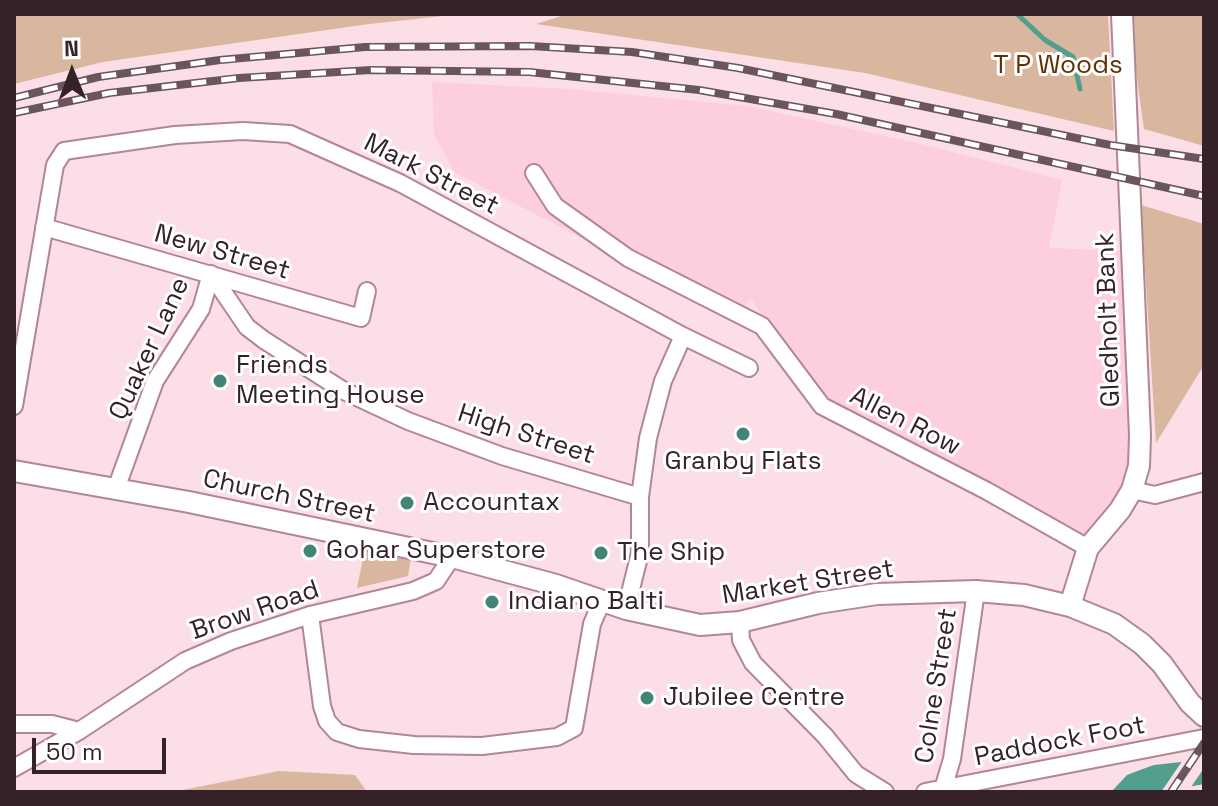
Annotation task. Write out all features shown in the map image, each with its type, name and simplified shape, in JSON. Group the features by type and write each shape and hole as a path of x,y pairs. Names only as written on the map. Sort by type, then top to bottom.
{"street":[{"name":"Gledholt Bank","path":"1070,606 1088,548 1120,510 1132,490 1139,466 1122,14"},
{"name":"Mark Street","path":"44,227 55,165 64,151 175,135 243,131 290,134 400,183 683,336 749,368"},
{"name":"Allen Row","path":"534,173 555,206 628,258 762,326 822,406 987,491 1088,548"},
{"path":"14,406 44,227"},
{"name":"New Street","path":"44,227 361,318 367,291"},
{"name":"Quaker Lane","path":"116,489 155,381 201,309 211,274"},
{"name":"High Street","path":"211,274 247,327 344,391 408,421 502,456 640,497"},
{"path":"626,609 640,553 640,497 648,438 663,381 683,336"},
{"name":"Church Street","path":"14,471 452,557"},
{"path":"1132,490 1155,495 1204,482"},
{"name":"Market Street","path":"452,557 626,609 700,625 740,622 852,597 976,591 1024,595 1070,606 1114,624 1142,644 1162,664 1197,709"},
{"name":"Brow Road","path":"14,768 79,731 185,661 231,641 310,615 413,591 436,581 452,557"},
{"name":"Colne Street","path":"943,789 952,759 976,591"},
{"path":"310,615 322,706 327,721 337,732 359,739 414,745 482,746 557,737 574,728 592,624 602,601"},
{"path":"740,622 741,640 753,663 825,736 856,774 885,792"},
{"path":"14,724 52,724 79,731"},
{"name":"Paddock Foot","path":"925,792 1204,738"}],"shaded area":[{"path":"432,82 570,89 747,106 918,143 1062,180 1049,248 1130,251 1128,462 1124,487 1085,534 822,406 751,299 734,317 454,172 434,134"},
{"path":"1204,754 1204,784 1162,792 1111,792 1127,775 1154,765 1199,760"}],"green space":[{"path":"14,14 462,14 369,24 103,62 14,84"},
{"name":"T P Woods","path":"568,14 1108,14 1114,131 865,73 536,24"},
{"name":"T P Woods","path":"1128,14 1204,14 1204,146 1144,129"},
{"path":"1141,205 1204,224 1204,365 1156,443"},
{"path":"365,548 411,558 408,576 357,588"},
{"path":"279,771 355,775 367,792 172,792"}],"pier":[{"path":"1204,750 1204,768 1189,790 1161,792 1185,757 1197,756"}],"waterway":[{"path":"1017,14 1045,40 1073,57 1080,89"}],"railway":[{"path":"14,98 98,77 220,60 365,47 530,46 632,52 738,68 1110,145 1204,159"},
{"path":"14,113 109,93 239,78 371,70 529,72 699,90 836,114 1204,196"},
{"path":"1171,792 1204,743"}],"place":[{"name":"Friends Meeting House","path":"220,381"},
{"name":"Granby Flats","path":"743,434"},
{"name":"Accountax","path":"407,503"},
{"name":"Gohar Superstore","path":"310,551"},
{"name":"The Ship","path":"601,553"},
{"name":"Indiano Balti","path":"492,602"},
{"name":"Jubilee Centre","path":"647,698"}]}
